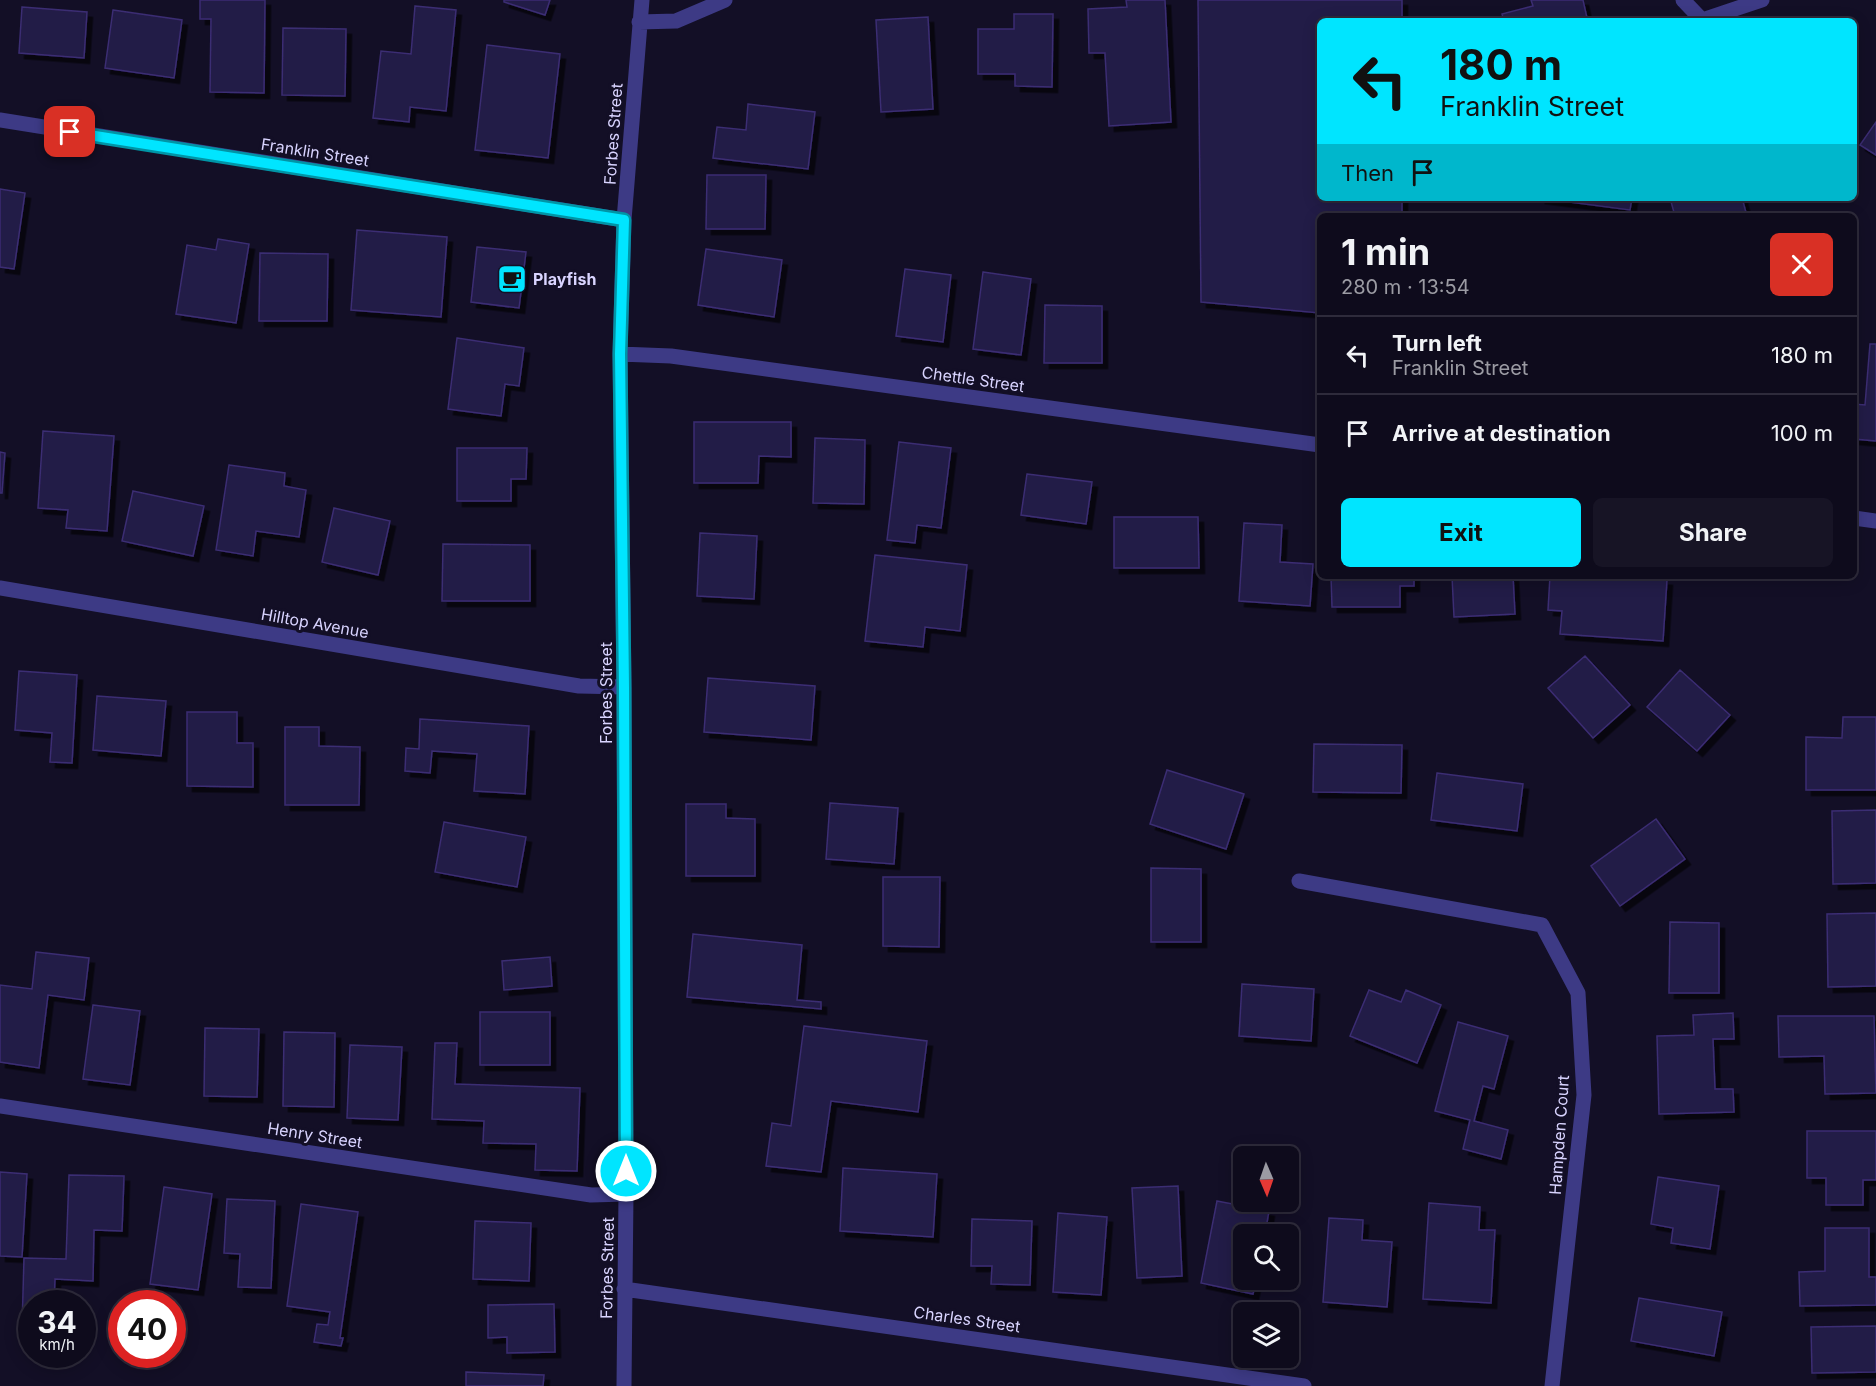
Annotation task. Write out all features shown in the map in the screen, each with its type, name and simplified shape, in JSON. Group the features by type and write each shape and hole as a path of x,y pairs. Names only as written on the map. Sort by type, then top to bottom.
{"street":[{"name":"Forbes Street","path":"624,1386 626,1194 620,354 624,220 642,0"},
{"path":"639,22 676,21 725,0"},
{"path":"1683,0 1699,18"},
{"path":"1707,18 1762,0"},
{"name":"Franklin Street","path":"0,120 624,220"},
{"name":"Chettle Street","path":"620,354 671,356 1317,445"},
{"path":"1857,518 1876,521"},
{"name":"Hilltop Avenue","path":"0,588 579,686 624,687"},
{"name":"Hampden Court","path":"1299,880 1542,925 1578,993 1584,1095 1552,1386"},
{"name":"Henry Street","path":"0,1106 591,1196 626,1194"},
{"name":"Charles Street","path":"624,1288 1304,1386"}],"building":[{"path":"200,0 265,0 264,93 210,92 211,19 200,19"},
{"path":"504,0 550,0 545,15 504,2"},
{"path":"1126,0 1165,0 1171,122 1109,126 1105,53 1089,53 1088,9 1127,7"},
{"path":"1198,0 1402,0 1402,18 1317,18 1317,201 1402,201 1402,213 1317,213 1317,313 1201,302"},
{"path":"1531,0 1583,0 1587,18 1503,18 1502,14 1533,6"},
{"path":"415,6 456,10 446,111 410,107 409,122 373,118 381,51 411,54"},
{"path":"22,7 87,12 84,58 19,53"},
{"path":"113,10 182,20 174,78 105,68"},
{"path":"1014,14 1053,14 1052,87 1015,86 1015,74 978,74 978,29 1014,29"},
{"path":"928,17 933,109 881,112 876,20"},
{"path":"283,28 346,29 345,96 282,95"},
{"path":"487,45 560,54 548,158 475,150"},
{"path":"748,104 815,112 808,169 713,158 717,127 746,130"},
{"path":"1876,122 1876,155 1860,145"},
{"path":"707,175 766,175 765,229 706,229"},
{"path":"0,189 25,193 14,269 0,267"},
{"path":"1562,201 1632,201 1630,210"},
{"path":"1671,201 1743,201 1746,213 1735,212 1674,213"},
{"path":"357,230 447,237 441,317 351,310"},
{"path":"218,239 249,244 236,323 176,314 187,245 216,250"},
{"path":"477,247 526,252 519,308 471,302"},
{"path":"706,249 782,260 774,317 698,305"},
{"path":"260,253 328,254 327,321 259,321"},
{"path":"905,269 951,275 943,342 896,336"},
{"path":"983,272 1031,279 1021,355 973,349"},
{"path":"1045,305 1102,306 1102,363 1044,363"},
{"path":"457,338 524,348 519,386 505,384 501,416 448,409"},
{"path":"1870,344 1876,344 1876,441 1857,439 1857,404 1865,405"},
{"path":"694,422 791,422 791,457 759,456 758,483 694,483"},
{"path":"43,431 114,436 107,531 66,528 68,510 38,508"},
{"path":"815,438 865,440 864,504 813,503"},
{"path":"899,442 951,448 941,528 917,525 915,543 887,540"},
{"path":"457,448 527,448 526,479 511,479 511,501 457,501"},
{"path":"0,452 5,453 2,493 0,493"},
{"path":"229,465 285,473 284,486 306,490 299,537 256,531 253,556 216,550"},
{"path":"1027,474 1092,482 1086,524 1021,515"},
{"path":"133,491 204,506 193,556 122,541"},
{"path":"334,508 390,521 378,575 322,562"},
{"path":"1114,517 1198,517 1199,568 1114,568"},
{"path":"1244,523 1282,525 1280,562 1313,564 1310,606 1239,601"},
{"path":"700,533 757,536 754,599 697,596"},
{"path":"443,544 530,545 530,601 442,601"},
{"path":"875,555 967,565 960,631 925,627 923,647 865,641"},
{"path":"1331,579 1414,579 1414,586 1400,586 1400,607 1332,607"},
{"path":"1452,579 1513,579 1515,614 1454,617"},
{"path":"1550,579 1667,580 1663,641 1560,634 1562,611 1548,610"},
{"path":"1585,656 1630,705 1593,738 1548,688"},
{"path":"1680,670 1730,715 1697,751 1647,707"},
{"path":"19,671 77,675 72,763 50,762 52,733 15,730"},
{"path":"708,678 815,686 811,740 704,732"},
{"path":"97,696 166,701 161,756 93,750"},
{"path":"187,712 237,712 237,743 253,743 253,787 187,786"},
{"path":"1843,717 1876,717 1876,790 1806,790 1806,737 1842,738"},
{"path":"420,719 529,726 525,794 474,791 477,754 432,751 430,773 405,771 406,748 419,749"},
{"path":"285,727 319,727 319,746 360,747 359,805 285,805"},
{"path":"1314,744 1402,745 1401,793 1313,792"},
{"path":"1167,770 1244,794 1226,849 1150,824"},
{"path":"1437,773 1523,784 1517,831 1431,820"},
{"path":"830,803 898,808 894,864 826,859"},
{"path":"686,804 726,804 726,818 755,819 755,876 686,876"},
{"path":"1876,810 1876,883 1833,884 1832,811"},
{"path":"1656,819 1685,859 1620,906 1591,866"},
{"path":"444,822 526,837 517,887 435,872"},
{"path":"1151,868 1201,869 1201,942 1151,942"},
{"path":"883,877 940,877 939,947 883,946"},
{"path":"1876,913 1876,986 1828,987 1827,914"},
{"path":"1670,922 1719,923 1719,993 1669,993"},
{"path":"693,934 802,945 797,1000 821,1002 821,1009 687,997"},
{"path":"36,952 89,958 84,1000 48,995 39,1068 0,1062 0,985 32,989"},
{"path":"550,957 552,986 504,990 502,961"},
{"path":"1242,984 1314,989 1311,1041 1239,1036"},
{"path":"1369,990 1401,1002 1406,990 1441,1005 1417,1063 1350,1036"},
{"path":"93,1005 140,1011 130,1085 83,1079"},
{"path":"480,1012 550,1012 550,1065 480,1065"},
{"path":"1733,1013 1734,1039 1713,1039 1715,1089 1733,1089 1734,1112 1659,1114 1657,1036 1694,1035 1693,1015"},
{"path":"1778,1016 1874,1016 1876,1093 1825,1094 1824,1056 1779,1057"},
{"path":"1458,1022 1508,1036 1494,1089 1483,1086 1474,1121 1508,1130 1501,1159 1463,1149 1470,1120 1435,1111"},
{"path":"804,1026 927,1041 918,1112 831,1101 821,1172 766,1166 772,1123 791,1126"},
{"path":"205,1028 259,1029 257,1097 204,1096"},
{"path":"284,1032 335,1033 334,1107 283,1106"},
{"path":"435,1043 457,1043 455,1084 580,1088 577,1171 535,1170 536,1144 483,1143 484,1121 432,1119"},
{"path":"350,1045 402,1047 398,1120 347,1118"},
{"path":"1807,1131 1876,1131 1876,1180 1863,1180 1863,1205 1826,1205 1826,1178 1807,1178"},
{"path":"843,1168 937,1174 933,1237 840,1231"},
{"path":"0,1172 27,1174 22,1257 0,1256"},
{"path":"69,1175 124,1176 122,1231 94,1230 93,1281 55,1279 55,1290 23,1290 24,1258 66,1259"},
{"path":"1658,1177 1719,1186 1710,1249 1671,1243 1673,1228 1651,1224"},
{"path":"1178,1186 1182,1276 1137,1278 1132,1188"},
{"path":"164,1187 212,1194 198,1290 150,1284"},
{"path":"227,1199 275,1201 271,1288 238,1287 240,1254 224,1253"},
{"path":"1217,1201 1233,1204 1233,1212 1269,1212 1267,1224 1233,1224 1233,1290 1201,1283"},
{"path":"1429,1203 1480,1207 1479,1230 1495,1230 1491,1303 1423,1299"},
{"path":"301,1204 358,1212 340,1338 343,1338 341,1346 314,1342 317,1324 328,1325 330,1312 287,1306"},
{"path":"1058,1213 1107,1217 1101,1295 1053,1292"},
{"path":"1329,1218 1363,1220 1362,1240 1392,1242 1387,1307 1323,1302"},
{"path":"972,1219 1032,1221 1030,1285 991,1284 992,1266 971,1266"},
{"path":"475,1221 531,1223 529,1281 473,1279"},
{"path":"1825,1228 1869,1228 1869,1277 1876,1277 1876,1305 1800,1306 1799,1272 1825,1271"},
{"path":"1234,1290 1254,1290 1253,1294"},
{"path":"1639,1298 1722,1312 1714,1356 1631,1341"},
{"path":"554,1304 555,1352 507,1353 507,1337 488,1338 488,1305"},
{"path":"1876,1326 1876,1372 1812,1373 1811,1327"},
{"path":"466,1372 544,1375 543,1386 466,1386"}],"place":[{"name":"Playfish","path":"512,279"}],"route":[{"path":"70,132 624,220 620,354 626,1171"}]}
